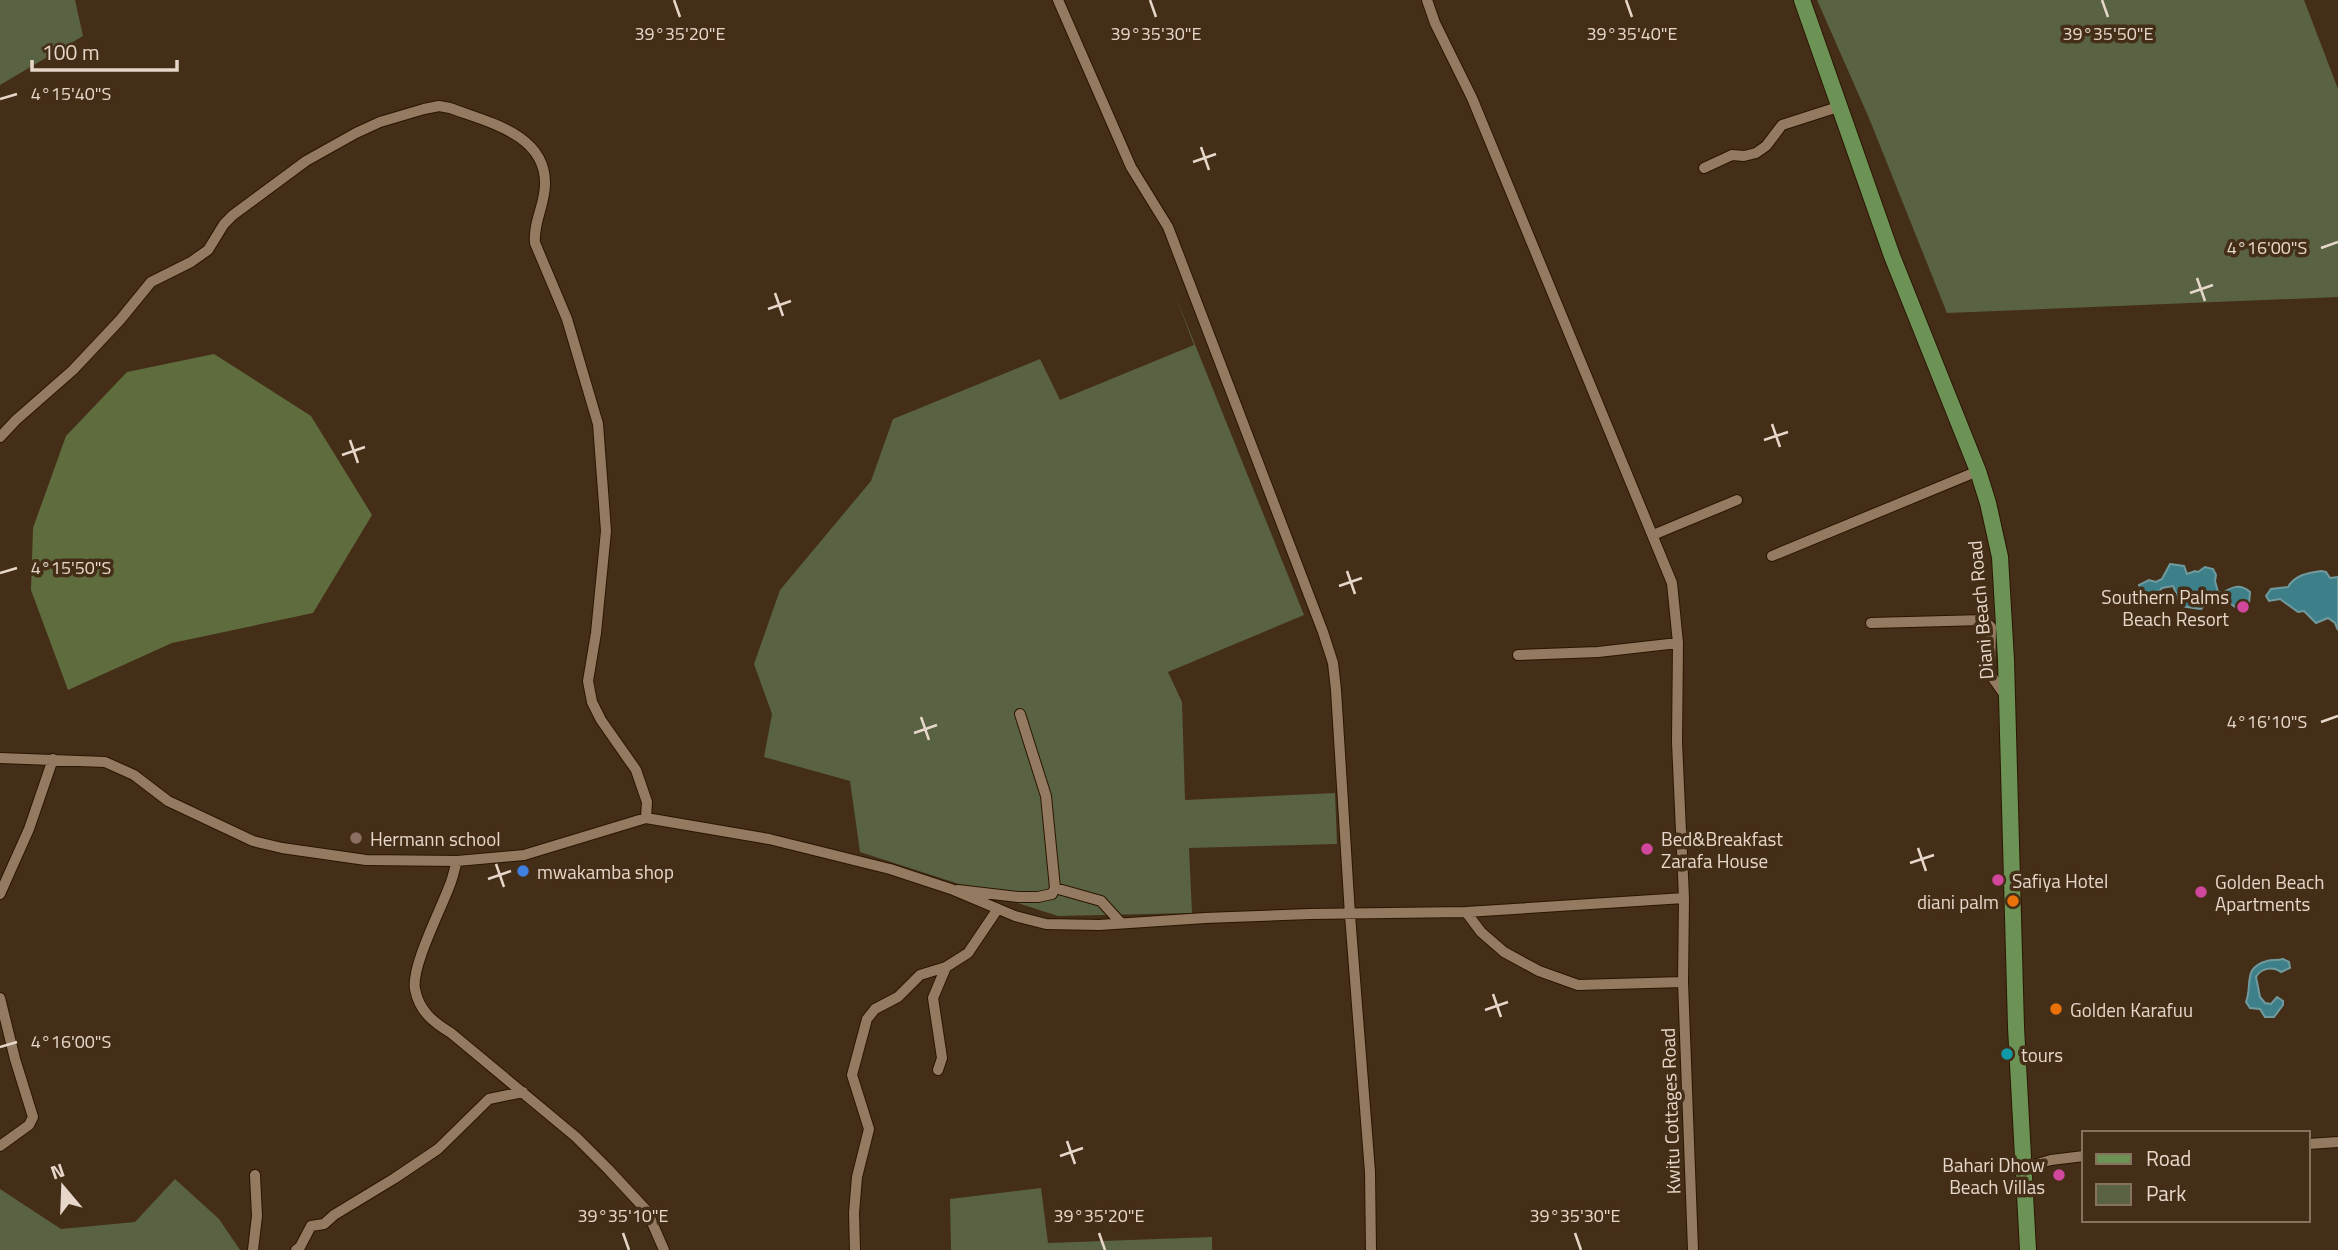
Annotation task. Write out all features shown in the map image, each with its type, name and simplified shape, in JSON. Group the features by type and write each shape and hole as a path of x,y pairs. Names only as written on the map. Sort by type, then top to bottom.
{"main road":[{"name":"Diani Beach Road","path":"1802,0 1892,256 1978,471 2000,557 2007,699 2016,1027 2028,1250"}],"street":[{"path":"1058,0 1131,167 1168,227 1328,647 1336,690 1370,1172 1371,1250"},
{"name":"Kwitu Cottages Road","path":"1427,0 1434,23 1472,98 1672,583 1678,643 1677,742 1684,898 1677,982 1693,1250"},
{"path":"0,437 80,363 151,282 191,262 208,250 233,215 306,161 356,132 380,122 439,106 515,132 541,163 545,183 534,230 535,243 567,319 598,424 606,531 596,633 588,681 590,692 601,720 636,770 647,802 646,818"},
{"path":"1704,167 1732,155 1756,153 1766,146 1782,125 1839,107"},
{"path":"1772,556 1978,471"},
{"path":"1653,535 1737,500"},
{"path":"1871,623 1984,620 1991,627 1990,674 2007,699"},
{"path":"1518,655 1598,652 1678,643"},
{"path":"951,890 1038,897 1052,894 1055,888 1046,796 1020,714"},
{"path":"0,758 105,762 143,781 167,801 267,845 366,860 457,861 524,855 646,818 769,839 890,869 951,890 997,910 1046,924 1466,912 1684,898"},
{"path":"0,894 33,817 53,759"},
{"path":"457,861 421,956 414,988 422,1010 431,1021 451,1032 576,1137 640,1203 653,1223 664,1250"},
{"path":"1055,888 1101,901 1121,923"},
{"path":"855,1250 857,1177 869,1129 852,1075 867,1019 875,1009 898,997 920,975 946,967 968,953 997,910"},
{"path":"1466,912 1481,932 1504,952 1539,971 1578,985 1677,982"},
{"path":"937,1070 942,1058 933,998 946,967"},
{"path":"0,998 33,1117 29,1125 0,1146"},
{"path":"296,1250 311,1227 324,1224 438,1149 489,1099 523,1091"},
{"path":"2310,1144 2338,1142"},
{"path":"2023,1168 2050,1160 2082,1156"},
{"path":"253,1250 257,1216 255,1175"}],"green space":[{"path":"0,0 75,0 83,36 0,85"},
{"path":"1817,0 2304,0 2338,89 2338,297 1947,313 1869,118"},
{"path":"1175,295 1304,615 1168,672 1182,702 1185,800 1335,793 1337,844 1189,848 1192,913 1058,916 860,852 850,781 764,757 772,714 754,664 780,590 871,481 893,419 1040,359 1060,400 1194,345"},
{"path":"214,354 311,416 372,515 313,613 172,643 68,690 31,590 33,528 66,436 127,372"},
{"path":"175,1179 219,1219 240,1250 0,1250 0,1189 61,1229 135,1222"},
{"path":"1041,1188 1048,1243 1212,1237 1212,1250 951,1250 950,1199"}],"water":[{"path":"2170,564 2184,566 2187,574 2198,572 2205,567 2213,569 2218,592 2243,588 2250,592 2249,604 2235,607 2218,600 2209,602 2201,609 2182,606 2173,586 2162,588 2150,598 2142,594 2139,585 2149,580 2156,582 2162,579"},
{"path":"2326,572 2330,578 2338,577 2338,630 2335,623 2328,618 2316,623 2304,611 2298,612 2280,599 2269,601 2266,596 2271,589 2288,587 2298,577"},
{"path":"2283,959 2289,962 2290,968 2281,972 2267,969 2256,977 2260,997 2265,1003 2271,1004 2277,997 2283,1001 2274,1017 2265,1017 2260,1009 2250,1008 2246,1002 2251,972 2259,964"}],"place":[{"name":"Southern Palms Beach Resort","path":"2243,607"},
{"name":"Hermann school","path":"356,838"},
{"name":"Bed&Breakfast Zarafa House","path":"1647,849"},
{"name":"mwakamba shop","path":"523,871"},
{"name":"Safiya Hotel","path":"1998,880"},
{"name":"Golden Beach Apartments","path":"2201,892"},
{"name":"diani palm","path":"2013,901"},
{"name":"Golden Karafuu","path":"2056,1009"},
{"name":"tours","path":"2007,1054"},
{"name":"Bahari Dhow Beach Villas","path":"2059,1175"}]}
